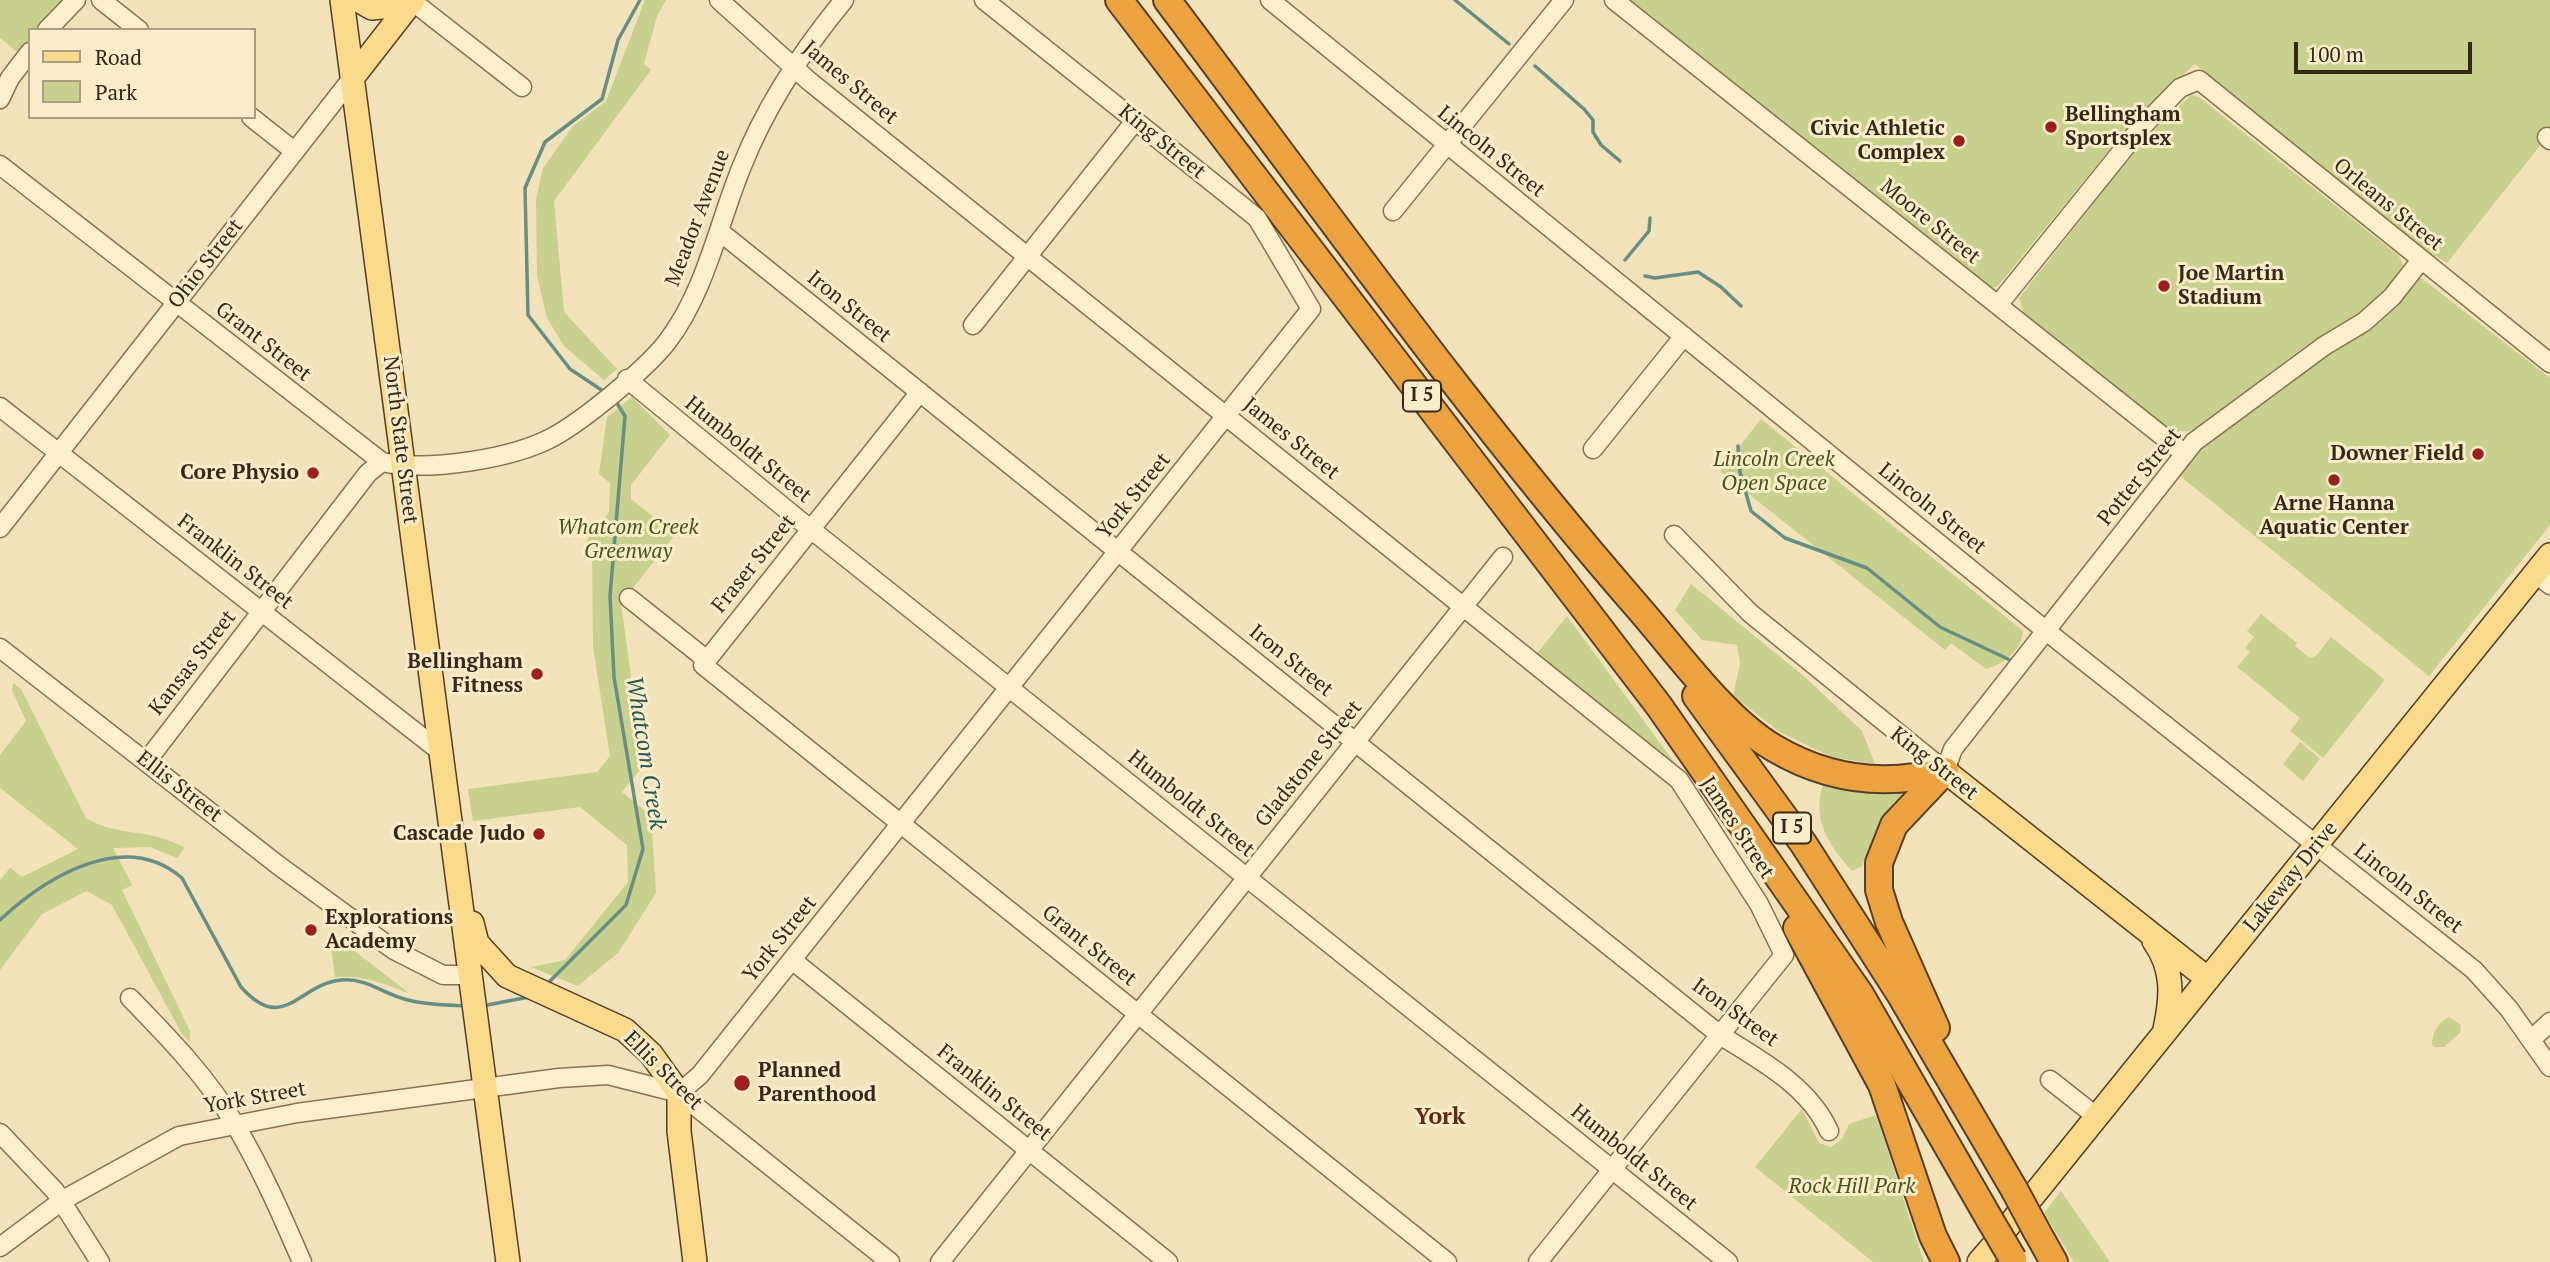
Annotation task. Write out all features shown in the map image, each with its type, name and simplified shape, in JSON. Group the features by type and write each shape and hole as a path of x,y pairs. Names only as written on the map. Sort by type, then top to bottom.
{"highway":[{"name":"I 5","path":"1119,0 1659,706 1860,994 2009,1231 2054,1262"},
{"name":"I 5","path":"1167,0 1528,478 1587,548 1803,843 1900,994 1976,1123 2009,1231"},
{"path":"1587,548 1729,712 1773,748 1808,766 1856,779 1909,781 1945,771"},
{"path":"1945,771 1894,825 1879,863 1879,890 1976,1123"},
{"path":"1721,796 1882,1085 1933,1236 1946,1262"}],"main road":[{"name":"North State Street","path":"342,0 353,77 393,464 460,879"},
{"path":"358,0 372,8 411,2"},
{"name":"Ohio Street","path":"353,77 411,2"},
{"name":"Lakeway Drive","path":"2009,1231 2208,979 2543,579 2550,555"},
{"name":"King Street","path":"1945,771 2208,979"},
{"path":"460,879 470,976 508,1262"},
{"name":"Ellis Street","path":"460,879 477,943 491,962 516,981 625,1030 636,1039 679,1093"},
{"path":"2146,931 2168,969 2170,1004 2164,1034"},
{"path":"679,1093 678,1130 695,1262"}],"street":[{"path":"49,28 76,0"},
{"path":"101,0 136,28"},
{"name":"James Street","path":"719,0 809,81 1679,780 1759,904 1784,955 1720,1035"},
{"name":"Meador Avenue","path":"393,464 515,451 553,437 628,379 668,341 695,292 742,166 794,65 844,0"},
{"name":"King Street","path":"984,0 1257,218 1311,309"},
{"name":"Lincoln Street","path":"1270,0 2047,631 2474,970 2509,1009 2550,1067"},
{"path":"1393,211 1564,0"},
{"name":"Moore Street","path":"1615,0 2185,454"},
{"path":"411,2 522,87"},
{"path":"0,99 10,78 28,55"},
{"name":"Ohio Street","path":"0,527 353,77"},
{"name":"Orleans Street","path":"1998,305 2139,130 2180,88 2199,80 2550,363"},
{"path":"254,119 294,151"},
{"path":"973,325 1135,121"},
{"name":"Grant Street","path":"0,165 176,303 393,464"},
{"name":"Iron Street","path":"719,231 1720,1035 1780,1073 1821,1112 1829,1131"},
{"name":"Potter Street","path":"1945,771 1953,748 2194,442 2324,346 2364,322 2392,297 2421,260"},
{"name":"York Street","path":"0,1247 63,1200 179,1136 235,1124 559,1078 608,1075 679,1093 700,1075 1311,309"},
{"path":"1592,449 1684,336"},
{"name":"Humboldt Street","path":"628,379 811,530 1728,1262"},
{"name":"Fraser Street","path":"705,663 920,392"},
{"name":"Franklin Street","path":"0,407 441,752"},
{"name":"Kansas Street","path":"146,762 368,473 393,464"},
{"name":"King Street","path":"1674,535 1750,613 1945,771"},
{"name":"Gladstone Street","path":"940,1262 1503,557"},
{"name":"Grant Street","path":"629,598 901,824 1447,1262"},
{"name":"Ellis Street","path":"0,648 394,950 443,975 470,976"},
{"name":"Franklin Street","path":"792,960 1168,1262"},
{"path":"130,998 181,1050 235,1124 268,1185 302,1262"},
{"path":"2530,1040 2550,1022"},
{"path":"1538,1262 1720,1035"},
{"path":"2050,1080 2097,1117"},
{"name":"Ellis Street","path":"679,1093 890,1262"},
{"path":"0,1133 63,1200 100,1262"}],"green space":[{"path":"0,0 65,0 40,28 28,28 28,44 20,54 0,38"},
{"path":"645,0 666,0 657,16 644,64 651,70 554,201 564,312 617,369 604,380 564,346 547,318 537,276 536,200 543,168 573,126 606,101"},
{"name":"Civic Athletic Complex","path":"1626,0 2550,0 2550,133 2447,263 2416,245 2195,64 2136,117 1998,286 1989,289"},
{"name":"Joe Martin Stadium","path":"2191,95 2199,97 2399,256 2404,267 2378,301 2304,347 2198,427 2190,431 2172,432 2024,316 2019,298 2140,144"},
{"path":"2420,277 2550,378 2550,525 2429,676 2180,476 2191,457 2211,437 2269,392 2380,320 2408,285"},
{"name":"Whatcom Creek Greenway","path":"632,397 670,435 631,485 631,499 675,535 621,603 643,766 622,792 651,816 656,893 618,953 578,986 531,967 565,960 628,882 627,845 580,807 473,821 468,789 597,772 610,756 593,647 592,547 586,541 609,512 610,483 599,474 607,417"},
{"name":"Lincoln Creek Open Space","path":"1761,419 2023,631 2019,644 2010,656 1986,669 1951,643 1945,650 1720,471"},
{"path":"1691,584 1806,678 1862,731 1875,764 1832,757 1780,732 1733,696 1740,663 1737,645 1702,640 1675,610"},
{"path":"2261,614 2297,643 2295,646 2310,658 2316,656 2331,637 2385,680 2323,758 2290,731 2300,718 2237,667 2250,652 2245,648 2254,637 2247,631"},
{"path":"1567,616 1685,777 1535,656"},
{"path":"13,683 21,689 86,818 110,828 159,837 185,848 177,858 150,847 113,848 132,885 122,890 190,1031 190,1042 182,1034 112,905 87,891 42,914 0,970 0,880 10,868 22,877 78,849 0,788 0,755 26,721 12,690"},
{"path":"2300,742 2320,759 2303,781 2283,764"},
{"path":"1823,784 1906,794 1875,834 1862,866 1852,871 1824,831 1820,809"},
{"path":"329,931 410,994 373,981 335,977"},
{"path":"2449,1017 2461,1025 2460,1033 2444,1047 2435,1047 2432,1045 2434,1032"},
{"name":"Rock Hill Park","path":"1802,1109 1819,1143 1831,1147 1842,1139 1849,1124 1876,1115 1924,1262 1873,1262 1755,1167"},
{"path":"2061,1191 2110,1262 2074,1262 2044,1213"}],"waterway":[{"name":"Whatcom Creek","path":"606,393 570,369 528,315 525,188 545,142 602,99 618,40 640,0"},
{"path":"1455,0 1509,44"},
{"path":"1535,66 1584,109 1593,120 1593,132 1601,145 1620,161"},
{"path":"1625,260 1649,231 1650,218"},
{"path":"1645,276 1655,278 1698,272 1721,287 1741,306"},
{"name":"Whatcom Creek","path":"547,984 626,905 643,849 614,677 610,596 625,416 615,400"},
{"path":"1738,446 1740,472 1751,511 1785,538 1867,568 1940,627 2010,660"},
{"name":"Whatcom Creek","path":"0,920 40,888 63,874 112,858 136,858 160,864 182,878 241,987 256,1001 269,1007 291,1003 326,983 341,980 358,981 415,1002 468,1006"},
{"name":"Whatcom Creek","path":"482,1006 529,997"}],"place":[{"name":"Bellingham Sportsplex","path":"2051,127"},
{"name":"Civic Athletic Complex","path":"1959,141"},
{"name":"Joe Martin Stadium","path":"2164,286"},
{"name":"Downer Field","path":"2478,454"},
{"name":"Core Physio","path":"313,473"},
{"name":"Arne Hanna Aquatic Center","path":"2334,480"},
{"name":"Bellingham Fitness","path":"537,674"},
{"name":"Cascade Judo","path":"539,834"},
{"name":"Explorations Academy","path":"311,930"},
{"name":"Planned Parenthood","path":"742,1083"}],"district":[{"name":"York","path":"1440,1117"}]}
